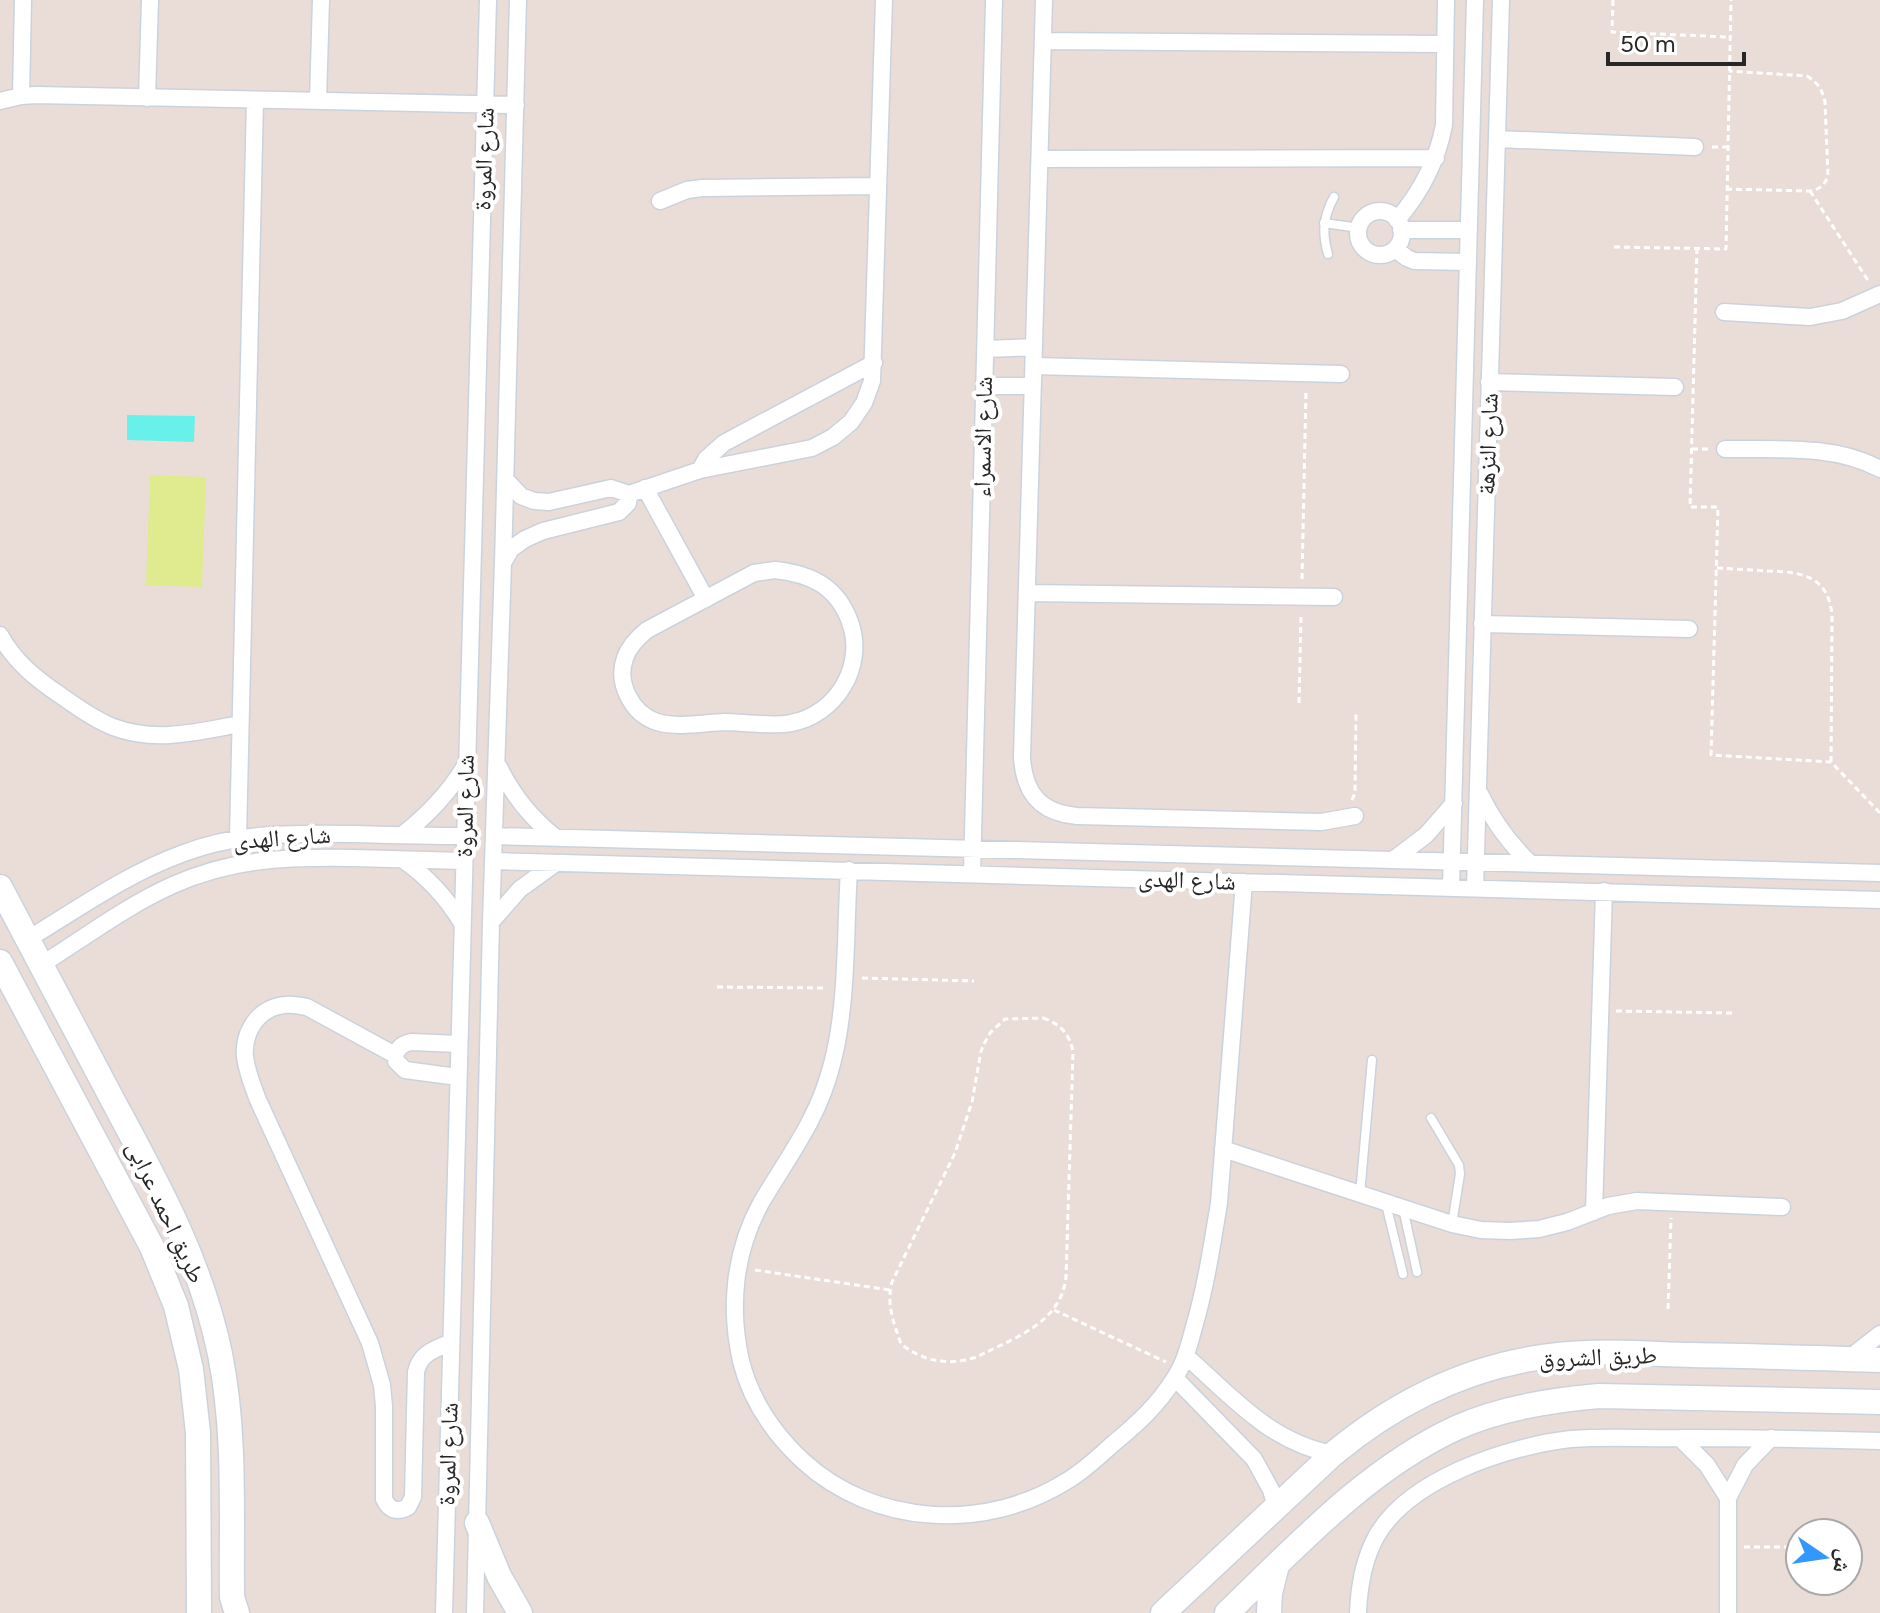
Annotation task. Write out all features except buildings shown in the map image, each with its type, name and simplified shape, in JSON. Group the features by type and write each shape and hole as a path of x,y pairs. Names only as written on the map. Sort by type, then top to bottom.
{"street":[{"path":"21,96 23,0"},
{"path":"147,98 150,0"},
{"path":"318,101 321,0"},
{"name":"شارع المروة","path":"444,1613 488,0"},
{"name":"شارع المروة","path":"475,1613 491,922 518,0"},
{"path":"505,479 521,496 534,501 549,502 611,488 637,491 700,470 812,448 833,437 851,422 864,403 872,381 874,363 884,0"},
{"name":"شارع الاسمراء","path":"972,874 994,0"},
{"path":"1044,0 1023,772 1027,787 1048,809 1062,815 1321,822 1350,818"},
{"path":"1446,0 1444,125 1436,158 1399,225 1400,240 1395,249 1384,255 1371,253 1359,240 1359,228 1364,218 1375,212 1387,213 1399,225 1469,230"},
{"name":"شارع النزهة","path":"1451,887 1475,0"},
{"name":"شارع النزهة","path":"1475,888 1501,0"},
{"path":"1043,41 1445,44"},
{"path":"0,101 21,96 516,105"},
{"path":"238,838 255,100"},
{"path":"1497,139 1695,147"},
{"path":"1040,159 1436,158"},
{"path":"660,201 687,190 702,188 878,186"},
{"path":"1395,249 1414,261 1468,262"},
{"path":"1724,312 1810,317 1842,311 1879,295"},
{"path":"985,349 1034,347"},
{"path":"700,470 706,459 724,443 874,363"},
{"path":"1034,366 1341,374"},
{"path":"1489,382 1675,387"},
{"path":"984,386 1033,386"},
{"path":"1725,449 1842,454 1880,469"},
{"path":"503,563 511,549 525,539 543,531 619,512 637,491"},
{"path":"637,491 706,599"},
{"path":"775,570 797,572 816,580 833,593 846,610 853,630 855,652 851,673 841,692 808,719 788,724 675,724 656,722 640,712 628,697 622,679 624,660 633,642 647,630 706,599 754,573 775,570"},
{"path":"1027,593 1334,597"},
{"path":"1482,624 1689,629"},
{"path":"0,635 13,655 38,680 92,717 112,726 132,733 175,736 240,724"},
{"path":"496,763 520,804 555,837"},
{"path":"402,835 438,804 466,765"},
{"path":"1478,789 1500,829 1530,863"},
{"path":"1393,860 1426,835 1454,803"},
{"name":"شارع الهدى","path":"28,939 161,862 238,838 291,833 464,836"},
{"name":"شارع الهدى","path":"494,836 1877,871"},
{"name":"شارع الهدى","path":"41,965 149,897 172,885 221,868 259,860 298,857 464,861"},
{"path":"401,859 436,887 462,923"},
{"name":"شارع الهدى","path":"493,861 1880,900"},
{"path":"491,922 520,889 556,863"},
{"path":"849,870 843,982 832,1064 804,1136 760,1205 745,1240 737,1267 734,1320 742,1363 757,1405 783,1442 816,1472 853,1495 896,1510 940,1516 984,1513 1027,1502 1067,1481 1139,1422 1160,1400 1181,1368 1211,1256 1219,1203 1244,882"},
{"name":"طريق احمد عرابى","path":"0,887 170,1207 199,1279 211,1316 231,1431 232,1597 237,1613"},
{"path":"1594,1212 1604,891"},
{"name":"طريق احمد عرابى","path":"0,962 152,1247 176,1306 196,1401 199,1613"},
{"path":"395,1055 307,1007 291,1004 275,1007 261,1015 250,1028 245,1043 245,1059 258,1100 370,1343 382,1385 384,1499 391,1509 397,1511 408,1507 413,1497 417,1367 425,1354 451,1342"},
{"path":"458,1077 405,1070 396,1061 395,1055 398,1048 411,1042 459,1044"},
{"path":"60,1073 90,1056"},
{"path":"1223,1149 1394,1206 1481,1230 1524,1230 1567,1222 1637,1201 1782,1207"},
{"path":"1848,1359 1880,1334"},
{"name":"طريق الشروق","path":"1163,1613 1358,1433 1417,1396 1453,1381 1516,1361 1586,1353 1880,1360"},
{"path":"1724,1356 1724,1398"},
{"path":"1181,1368 1294,1443 1333,1454"},
{"path":"1181,1368 1254,1459 1271,1490 1276,1507"},
{"name":"طريق الشروق","path":"1227,1613 1361,1487 1406,1455 1458,1427 1509,1410 1599,1396 1880,1402"},
{"path":"1358,1613 1358,1591 1364,1562 1377,1535 1396,1512 1448,1476 1508,1451 1540,1443 1605,1438 1880,1441"},
{"path":"1680,1438 1707,1465 1728,1498"},
{"path":"1728,1613 1728,1498 1745,1465 1771,1438"},
{"path":"198,1493 230,1494"},
{"path":"477,1523 499,1576 520,1613"},
{"path":"1269,1613 1277,1565"}],"lane":[{"path":"1328,254 1324,223 1334,197"},
{"path":"1324,223 1359,228"},
{"path":"1360,1194 1372,1060"},
{"path":"1431,1118 1459,1165 1452,1224"},
{"path":"1394,1206 1417,1272"},
{"path":"1394,1206 1403,1274"}],"path":[{"path":"1613,0 1612,32 1730,37"},
{"path":"1614,247 1726,249 1731,0"},
{"path":"1726,189 1810,191 1825,184 1828,176 1825,102 1816,82 1807,76 1729,71"},
{"path":"1810,191 1879,295"},
{"path":"1697,248 1690,507 1718,507 1711,755 1831,762 1880,813"},
{"path":"1299,703 1307,373"},
{"path":"1717,568 1796,572 1817,582 1828,595 1832,615 1831,762"},
{"path":"1350,818 1355,793 1356,713"},
{"path":"717,987 974,981"},
{"path":"1600,1010 1733,1013"},
{"path":"1043,1018 1061,1027 1072,1042 1073,1052 1066,1277 1062,1297 1054,1310 1039,1324 977,1357 946,1363 922,1357 901,1344 891,1313 890,1290 963,1133 981,1051 990,1033 1005,1019 1043,1018"},
{"path":"1668,1309 1672,1202"},
{"path":"737,1267 890,1290"},
{"path":"1054,1310 1181,1368"},
{"path":"1728,1547 1784,1547"}],"green space":[{"path":"150,475 206,477 202,587 146,585"}],"water":[{"path":"127,415 195,416 194,442 127,440"}]}
